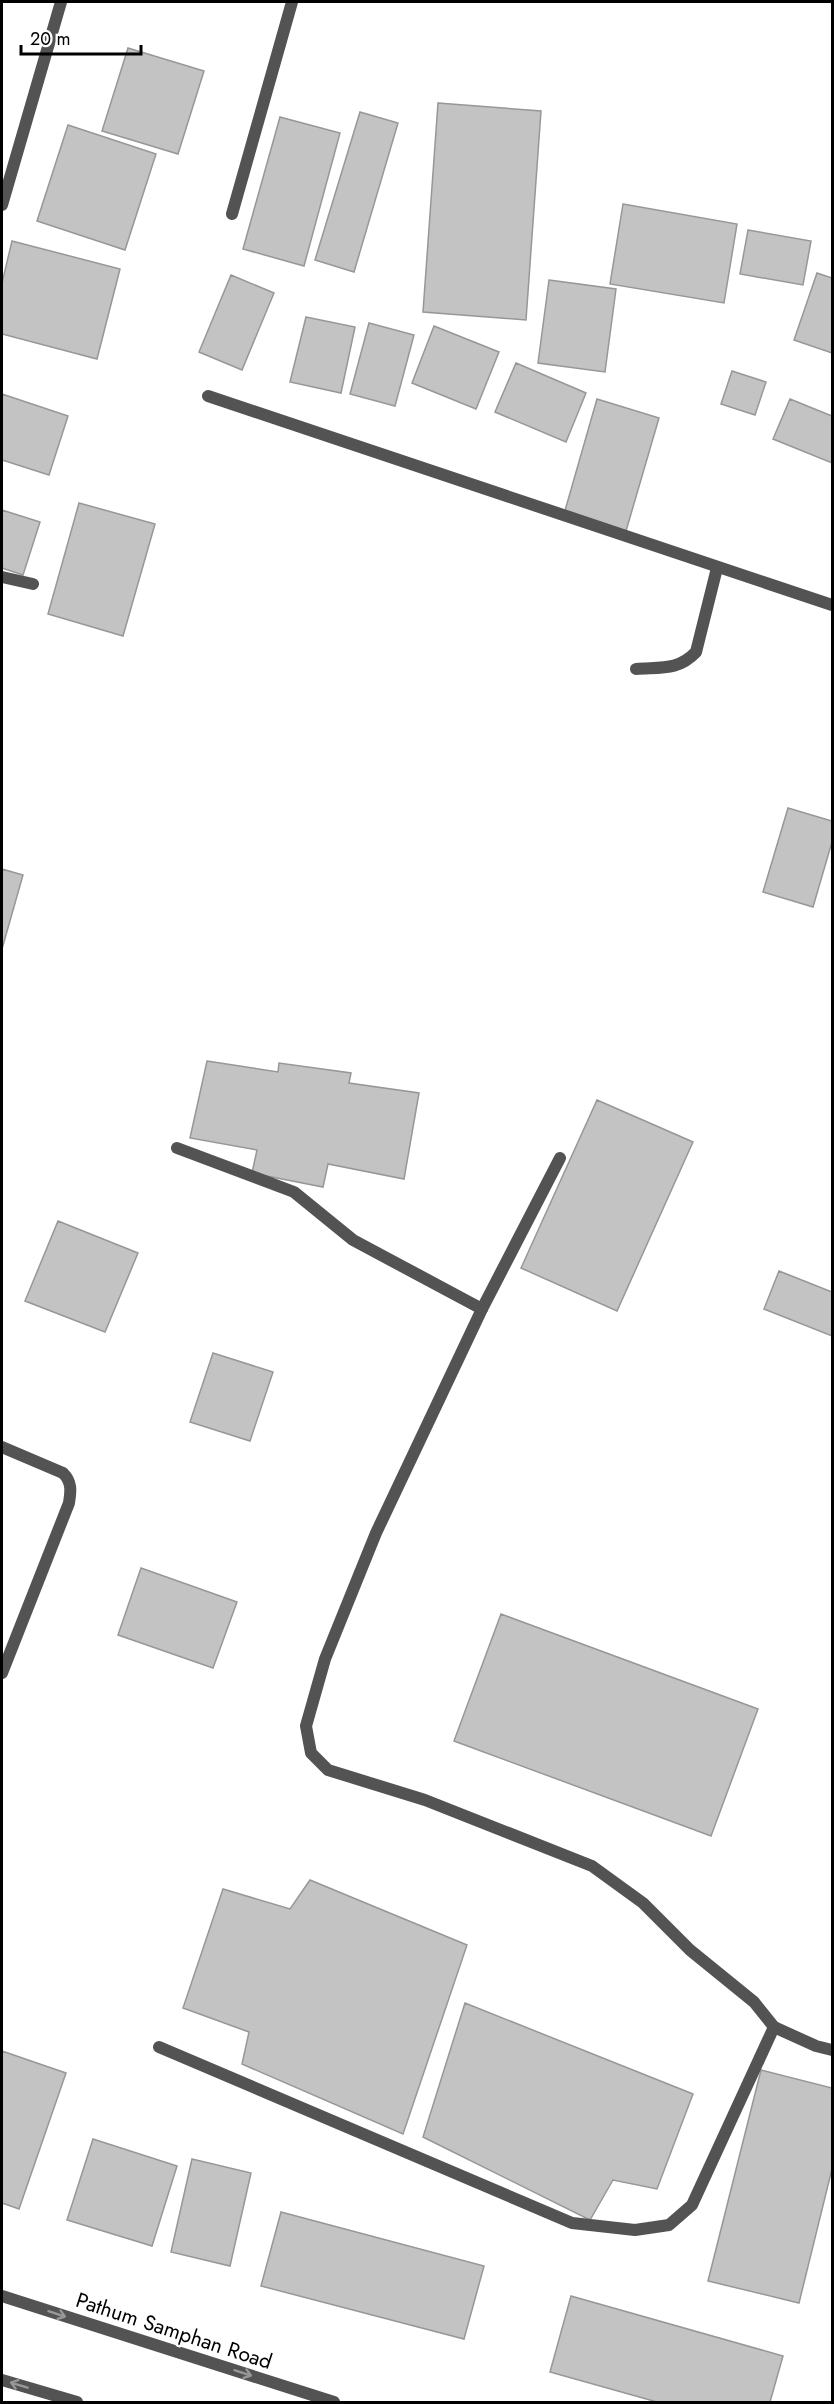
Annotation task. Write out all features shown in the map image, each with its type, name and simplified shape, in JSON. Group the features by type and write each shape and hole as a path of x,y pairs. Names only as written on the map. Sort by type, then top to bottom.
{"street":[{"path":"2,205 61,2"},
{"path":"232,214 292,2"},
{"path":"208,396 832,605"},
{"path":"636,669 676,667 696,652 717,568"},
{"path":"2,577 33,584"},
{"path":"177,1148 294,1192 353,1240 482,1309"},
{"path":"560,1158 482,1309 376,1533 325,1659 306,1726 311,1753 328,1770 425,1800 592,1866 644,1903 690,1950 754,2002 774,2027 816,2046 832,2050"},
{"path":"2,1447 63,1473 68,1479 71,1492 69,1503 2,1673"},
{"path":"159,2047 572,2223 635,2230 669,2224 692,2205 774,2027"},
{"name":"Pathum Samphan Road","path":"2,2296 334,2403"},
{"path":"2,2380 77,2403"}],"building":[{"path":"128,48 204,71 178,154 102,131"},
{"path":"438,103 541,111 526,320 423,312"},
{"path":"360,112 398,123 354,272 315,260"},
{"path":"280,117 340,133 304,266 243,249"},
{"path":"68,125 156,154 125,250 37,221"},
{"path":"623,204 737,224 724,303 610,284"},
{"path":"748,230 811,241 803,285 740,274"},
{"path":"12,241 120,269 97,359 2,334 2,283"},
{"path":"817,273 832,278 832,353 794,340"},
{"path":"231,275 274,293 242,370 199,352"},
{"path":"549,280 616,289 605,372 538,363"},
{"path":"306,317 355,327 341,393 290,382"},
{"path":"369,323 414,335 395,406 350,394"},
{"path":"434,326 499,352 476,409 412,383"},
{"path":"516,363 586,393 566,442 495,412"},
{"path":"732,371 766,382 755,415 721,404"},
{"path":"2,394 68,416 49,475 2,460"},
{"path":"597,399 659,418 626,531 564,514"},
{"path":"790,399 832,416 832,463 773,439"},
{"path":"79,503 155,524 123,636 48,614"},
{"path":"2,510 40,522 23,575 2,568"},
{"path":"788,808 832,821 832,842 813,907 763,892"},
{"path":"2,869 23,875 2,949"},
{"path":"207,1061 278,1072 279,1063 351,1073 349,1083 419,1093 404,1179 328,1164 323,1187 252,1173 257,1150 190,1138"},
{"path":"597,1100 693,1142 617,1311 521,1268"},
{"path":"58,1221 138,1253 105,1332 25,1301"},
{"path":"779,1271 832,1292 832,1336 764,1309"},
{"path":"213,1353 273,1372 250,1441 190,1422"},
{"path":"141,1568 237,1602 213,1668 118,1635"},
{"path":"501,1614 758,1709 711,1836 454,1741"},
{"path":"310,1880 467,1945 403,2134 242,2064 249,2032 183,2008 223,1889 290,1909"},
{"path":"465,2003 693,2094 657,2189 613,2180 590,2220 423,2137"},
{"path":"2,2051 66,2073 19,2209 2,2203"},
{"path":"761,2070 832,2088 832,2169 799,2303 708,2281"},
{"path":"93,2139 177,2166 152,2246 67,2220"},
{"path":"192,2159 251,2173 230,2266 171,2252"},
{"path":"281,2212 484,2266 464,2339 261,2286"},
{"path":"571,2296 783,2356 770,2402 657,2402 550,2372"}]}
